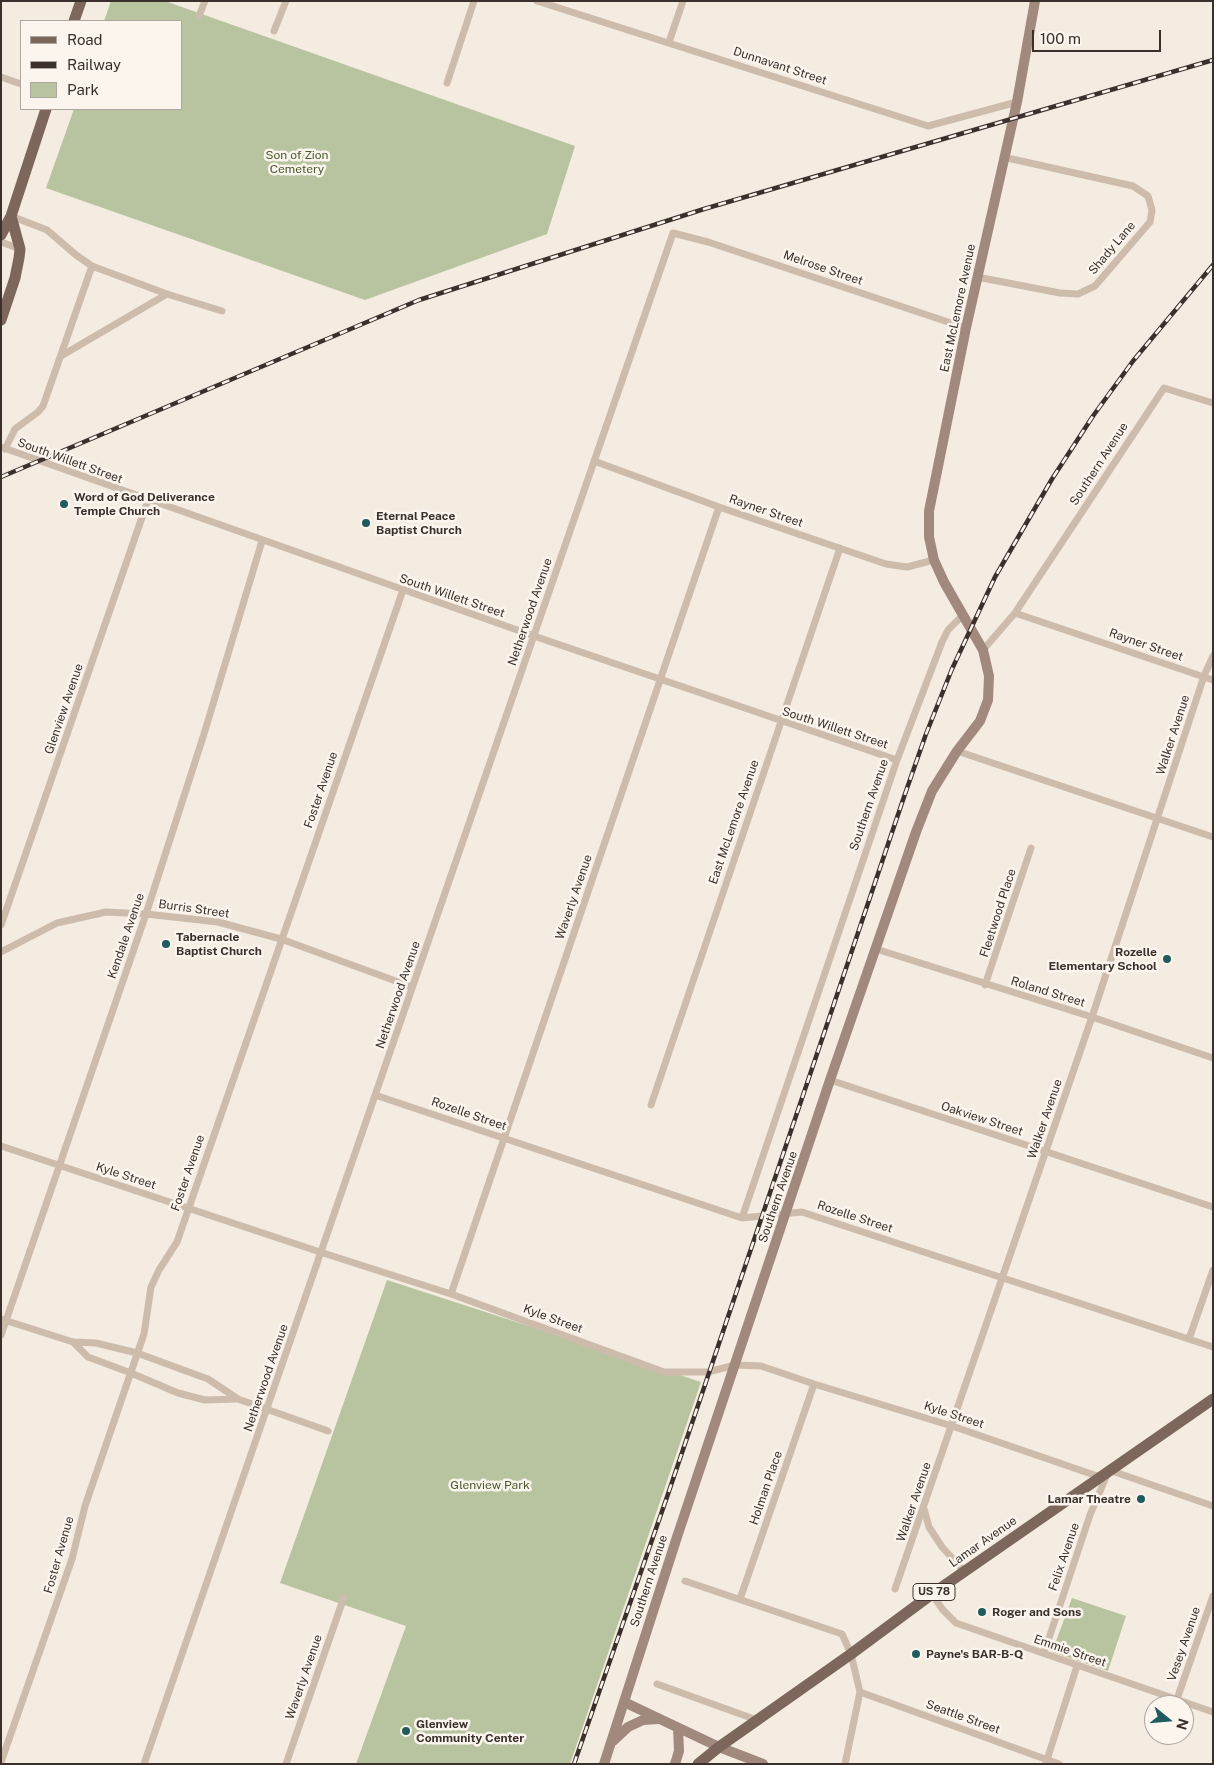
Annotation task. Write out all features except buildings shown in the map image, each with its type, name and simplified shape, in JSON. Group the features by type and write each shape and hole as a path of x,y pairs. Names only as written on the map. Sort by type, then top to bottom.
{"main road":[{"name":"East McLemore Avenue","path":"963,616 934,560 929,537 929,512 1036,1"},
{"path":"1,235 11,216 46,110"},
{"path":"1,320 15,278 20,248 11,216"},
{"name":"Southern Avenue","path":"604,1764 677,1537 830,1080 916,832 932,791 957,751 980,721 988,700 989,676 983,650 963,616"},
{"name":"Lamar Avenue","path":"698,1764 964,1571 1213,1399"},
{"path":"624,1702 719,1747 763,1764"},
{"path":"610,1744 628,1727 643,1720 661,1719"},
{"path":"675,1764 679,1751 678,1728"}],"street":[{"path":"199,16 205,1"},
{"path":"274,31 286,1"},
{"path":"447,83 474,1"},
{"name":"Dunnavant Street","path":"537,1 928,126 1016,102"},
{"path":"669,42 683,1"},
{"path":"1,77 20,84"},
{"name":"Shady Lane","path":"978,277 1060,294 1078,294 1095,286 1150,222 1152,210 1148,196 1133,186 1003,157"},
{"path":"11,216 47,230 92,266 167,294 222,311"},
{"name":"Melrose Street","path":"673,233 708,242 966,328"},
{"name":"Netherwood Avenue","path":"144,1764 673,233"},
{"path":"1,242 20,248"},
{"path":"3,448 15,429 43,406 92,266"},
{"path":"61,356 167,294"},
{"name":"Southern Avenue","path":"983,650 1015,612 1164,388 1213,403"},
{"name":"South Willett Street","path":"3,448 534,636 781,722 897,760"},
{"name":"Rayner Street","path":"594,461 719,507 886,564 907,568 934,560"},
{"name":"Glenview Avenue","path":"1,925 148,500"},
{"name":"Waverly Avenue","path":"451,1294 719,507"},
{"name":"Kendale Avenue","path":"1,1335 4,1320 146,914 204,734 262,541"},
{"name":"East McLemore Avenue","path":"651,1105 840,548"},
{"name":"Foster Avenue","path":"1,1762 72,1559 85,1506 144,1334 151,1287 159,1270 177,1242 403,590"},
{"name":"Rayner Street","path":"1015,612 1213,680"},
{"name":"Southern Avenue","path":"742,1218 897,760 942,642 948,630 963,616"},
{"name":"Walker Avenue","path":"895,1589 1092,1018 1204,676 1213,656"},
{"path":"957,751 1213,837"},
{"name":"Fleetwood Place","path":"986,985 1031,848"},
{"name":"Burris Street","path":"1,952 57,923 106,912 146,914 218,922 281,938 412,986"},
{"name":"Roland Street","path":"876,949 1213,1058"},
{"name":"Oakview Street","path":"830,1080 1213,1207"},
{"name":"Rozelle Street","path":"375,1095 742,1218 802,1212 1213,1347"},
{"name":"Kyle Street","path":"1,1146 451,1294 664,1372 708,1372 735,1365 761,1366 814,1384 1213,1506"},
{"path":"1190,1339 1213,1270"},
{"path":"4,1320 73,1342 96,1343 137,1354 208,1379 238,1399 328,1431"},
{"path":"73,1342 88,1357 131,1372 178,1393 205,1400 238,1399"},
{"name":"Holman Place","path":"740,1599 814,1384"},
{"name":"Felix Avenue","path":"1044,1653 1105,1474"},
{"path":"924,1508 929,1527 942,1547 964,1571"},
{"path":"685,1581 842,1634 851,1654 860,1692 845,1764"},
{"name":"Emmie Street","path":"932,1594 943,1610 956,1623 1165,1695"},
{"name":"Vesey Avenue","path":"1178,1695 1213,1596"},
{"name":"Waverly Avenue","path":"286,1764 344,1598"},
{"path":"1046,1762 1077,1666"},
{"path":"657,1684 758,1720"},
{"name":"Seattle Street","path":"860,1692 1046,1762 1060,1764"},
{"name":"Emmie Street","path":"1194,1705 1213,1712"}],"green space":[{"name":"Son of Zion Cemetery","path":"111,1 165,1 575,146 547,234 365,300 46,188 74,110 182,110 182,20 104,20"},
{"name":"Glenview Park","path":"387,1280 701,1382 570,1764 356,1764 406,1626 280,1583"},
{"path":"1072,1598 1126,1616 1108,1671 1052,1652"}],"railway":[{"path":"1,477 419,300 704,209 1213,60"},
{"path":"574,1764 667,1497 905,794 952,669 995,577 1052,479 1093,416 1133,361 1213,265"}],"place":[{"name":"Word of God Deliverance Temple Church","path":"64,504"},
{"name":"Eternal Peace Baptist Church","path":"366,523"},
{"name":"Tabernacle Baptist Church","path":"166,944"},
{"name":"Rozelle Elementary School","path":"1167,959"},
{"name":"Lamar Theatre","path":"1141,1499"},
{"name":"Roger and Sons","path":"982,1612"},
{"name":"Payne's BAR-B-Q","path":"916,1654"},
{"name":"Glenview Community Center","path":"406,1731"}]}
